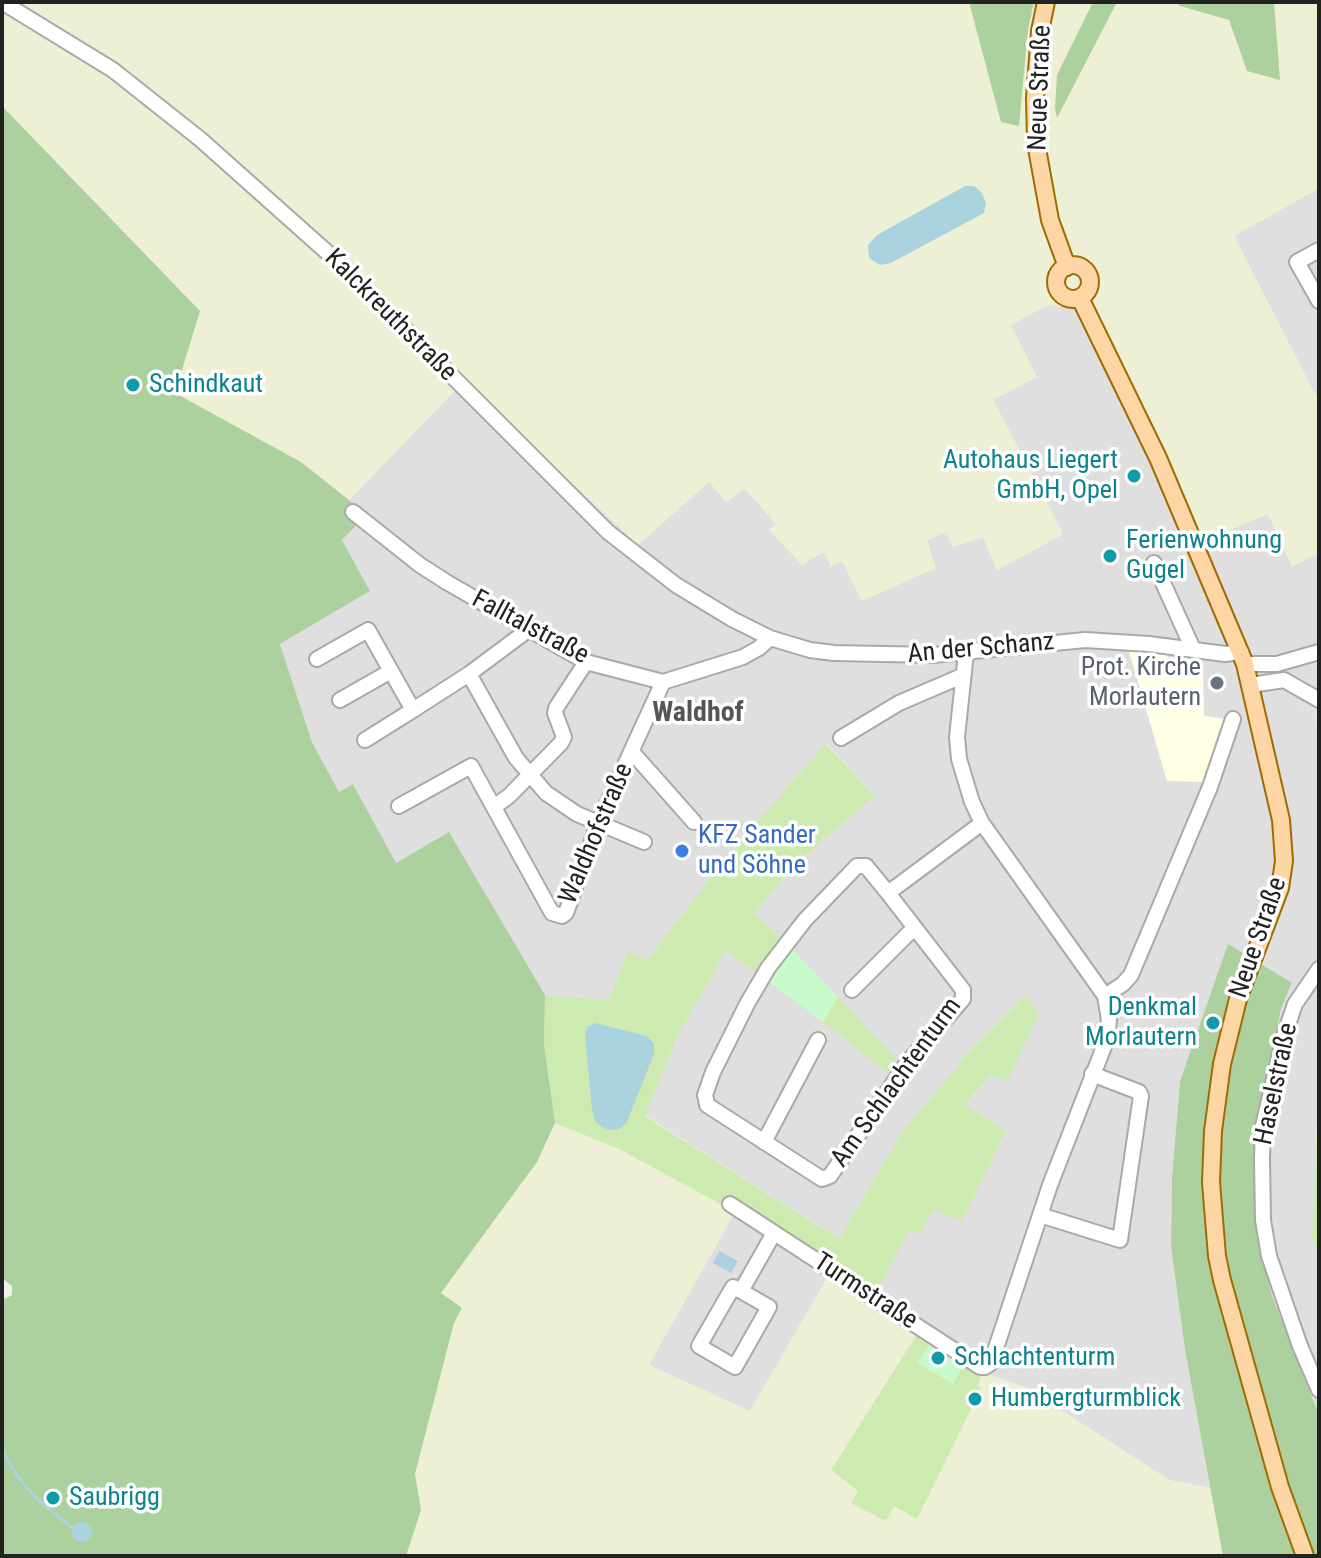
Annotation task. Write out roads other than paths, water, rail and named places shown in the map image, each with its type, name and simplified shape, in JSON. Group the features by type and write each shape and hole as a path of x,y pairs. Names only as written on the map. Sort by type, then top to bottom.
{"main road":[{"name":"Neue Straße","path":"1046,2 1035,98 1036,143 1050,220 1067,267"},
{"name":"Neue Straße","path":"1078,266 1089,277 1090,287 1080,298 1069,298 1058,289 1057,278 1067,267 1078,266"},
{"name":"Neue Straße","path":"1080,298 1158,458 1243,658 1281,820 1284,861 1280,888 1238,999 1222,1064 1213,1131 1213,1209 1222,1280 1280,1487 1305,1556"}],"street":[{"name":"Kalckreuthstraße","path":"2,2 51,30 137,88 294,220 630,551 694,596 770,638"},
{"path":"1319,250 1297,262 1319,301"},
{"name":"Falltalstraße","path":"353,512 420,565 586,662 663,682"},
{"path":"1154,563 1193,649"},
{"path":"317,659 368,630 413,710"},
{"path":"365,740 469,674 528,630"},
{"name":"An der Schanz","path":"770,638 810,650 899,656 966,653 1085,640 1193,649 1277,664 1319,652"},
{"path":"663,682 743,657 770,638"},
{"path":"966,653 957,714 959,759 972,802 982,823 1105,996 1131,975 1210,787 1233,719"},
{"path":"399,806 471,766 494,807 509,796 561,743 564,737 556,708 586,662"},
{"path":"1277,664 1279,680"},
{"path":"340,700 391,671"},
{"path":"469,674 516,758 546,793 577,814 644,842"},
{"path":"841,738 899,703 962,676"},
{"path":"1251,685 1279,680 1319,700"},
{"name":"Waldhofstraße","path":"494,807 552,913 562,916 566,913 598,824 663,682"},
{"name":"Waldhofstraße","path":"632,752 694,822"},
{"path":"888,893 982,823"},
{"name":"Am Schlachtenturm","path":"857,866 866,866 913,929 963,990 963,999 907,1063 830,1176 822,1179 707,1105 705,1095 729,1038 768,968 822,901 857,866"},
{"path":"852,990 913,929"},
{"name":"Haselstraße","path":"1319,969 1295,1004 1284,1036 1263,1126 1262,1159 1263,1220 1269,1256 1295,1333 1319,1390"},
{"name":"Turmstraße","path":"730,1204 987,1372 1040,1215 1107,1039 1109,1020 1105,996"},
{"path":"764,1142 818,1040"},
{"path":"1040,1215 1120,1240 1141,1096 1139,1092 1092,1074"},
{"path":"741,1291 774,1233"},
{"path":"733,1287 741,1291 769,1307 735,1367 699,1346 733,1287"}],"water":[{"path":"965,186 974,186 982,193 986,203 984,213 891,263 880,265 869,258 868,245 877,235"},
{"path":"595,1023 647,1036 654,1044 654,1054 626,1124 617,1130 606,1129 596,1123 592,1109 585,1036 587,1027"},
{"path":"719,1251 738,1261 731,1273 713,1263"},
{"path":"82,1522 89,1525 92,1532 89,1539 82,1542 75,1539 72,1532 75,1525"}],"waterway":[{"path":"2,1451 20,1480 73,1529"}],"place":[{"name":"Schindkaut","path":"133,385"},
{"name":"Autohaus Liegert GmbH, Opel","path":"1134,476"},
{"name":"Ferienwohnung Gugel","path":"1110,556"},
{"name":"Prot. Kirche Morlautern","path":"1217,683"},
{"name":"KFZ Sander und Söhne","path":"682,851"},
{"name":"Denkmal Morlautern","path":"1213,1023"},
{"name":"Schlachtenturm","path":"938,1358"},
{"name":"Humbergturmblick","path":"975,1399"},
{"name":"Saubrigg","path":"53,1498"}],"district":[{"name":"Waldhof","path":"698,714"}]}
